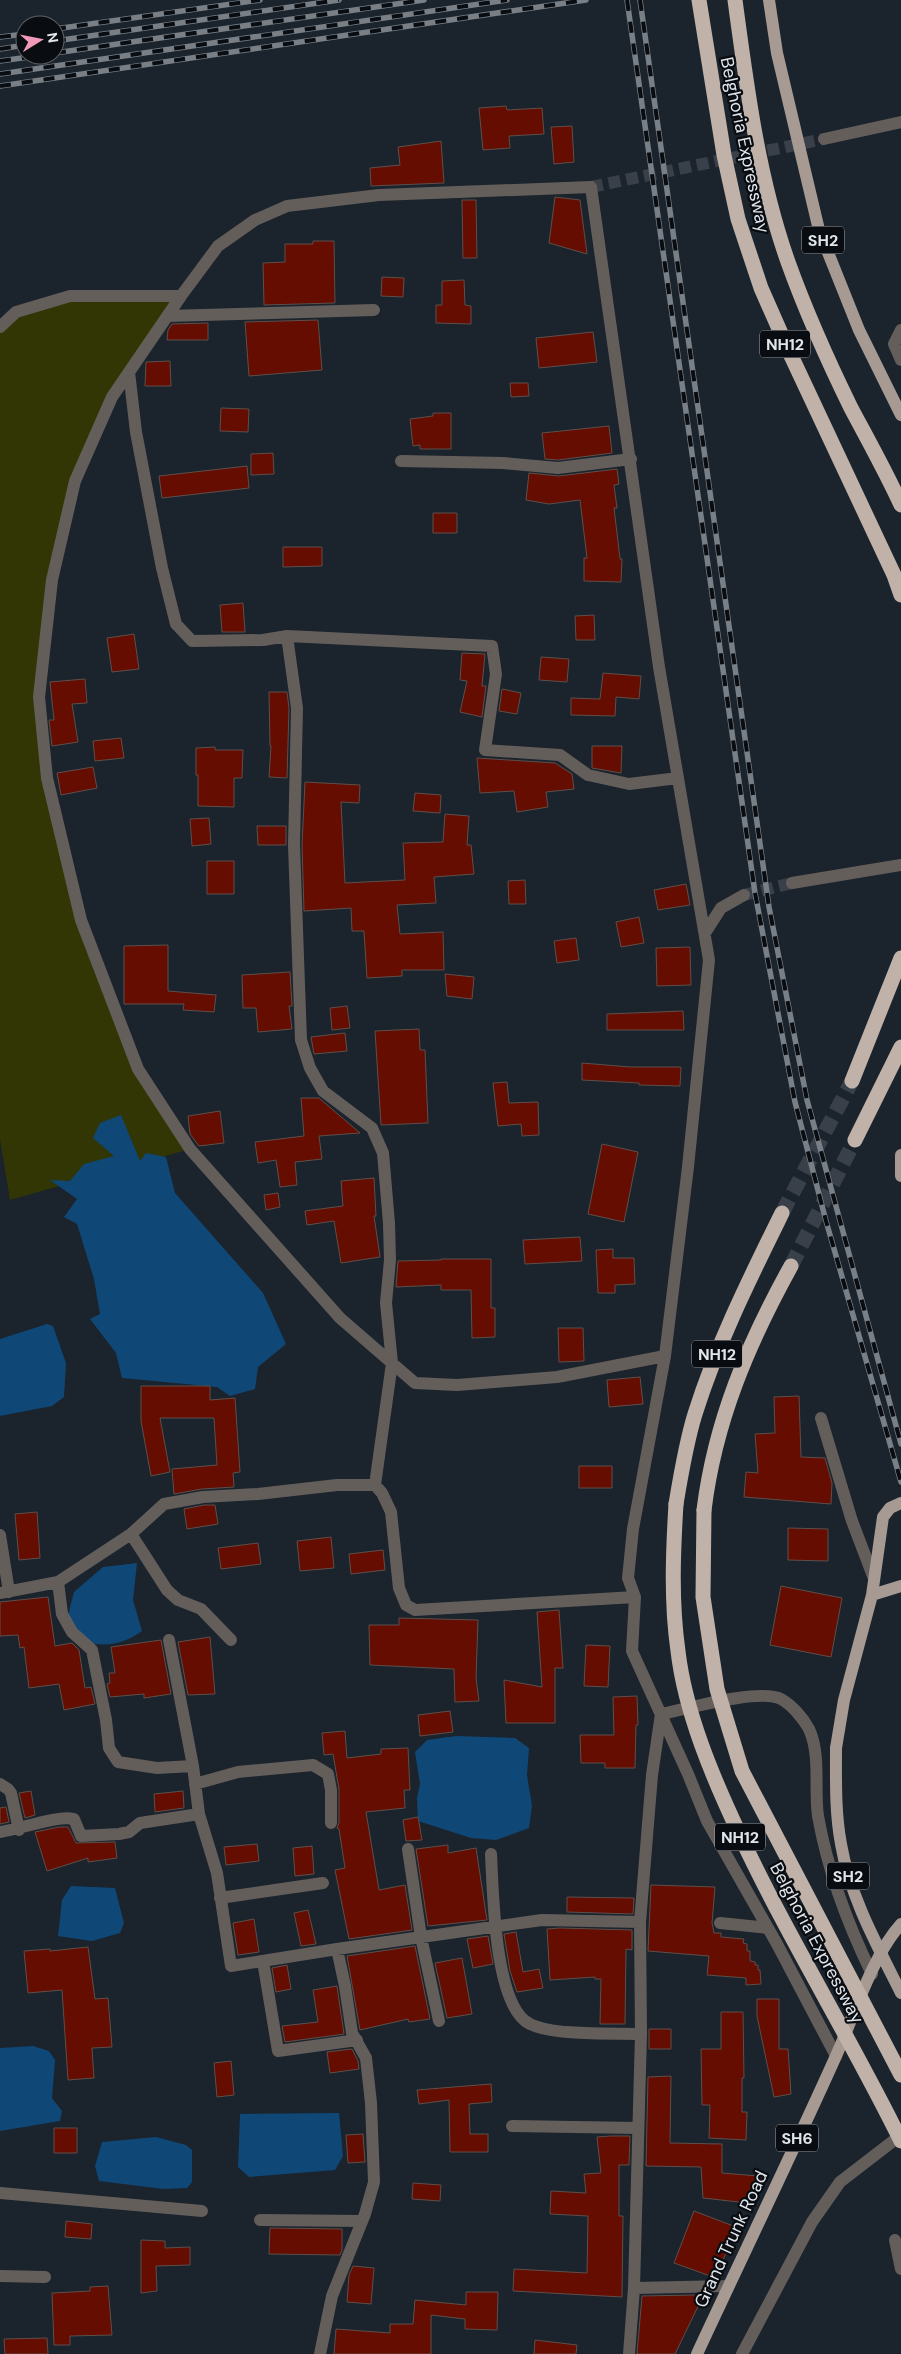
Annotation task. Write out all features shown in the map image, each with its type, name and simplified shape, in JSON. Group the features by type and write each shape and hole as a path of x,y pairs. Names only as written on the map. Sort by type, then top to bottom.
{"highway":[{"name":"Belghoria Expressway","path":"699,0 710,78 738,219 761,288 814,408 894,575 901,595"},
{"name":"Belghoria Expressway","path":"735,0 755,142 771,208 788,263 834,371 901,505"},
{"path":"852,1081 901,958"},
{"path":"854,1140 901,1047"},
{"name":"Belghoria Expressway","path":"782,1213 733,1314 694,1415 676,1504 672,1574 678,1652 692,1712 715,1783 796,1948 877,2092 901,2141"},
{"name":"Belghoria Expressway","path":"791,1266 768,1307 732,1391 718,1432 709,1469 704,1510 703,1597 717,1689 742,1771 901,2075"}],"main road":[{"name":"SH2","path":"769,0 777,53 819,230 859,330 901,416"},
{"path":"901,1154 901,1176"},
{"name":"SH2","path":"901,1503 890,1508 883,1517 873,1576 872,1595 844,1700 836,1748 836,1805 840,1844 848,1875 865,1920 901,1993"},
{"path":"872,1595 901,1586"},
{"name":"Grand Trunk Road","path":"697,2354 836,2056 884,1947 901,1924"}],"street":[{"path":"824,139 901,122"},
{"path":"665,1356 556,1378 457,1385 415,1383 340,1318 190,1149 138,1069 81,920 47,778 39,697 52,580 75,480 112,397 180,296 218,246 255,220 287,206 379,195 591,187 659,667 710,960 688,1167 665,1356 633,1529 628,1578 635,1598 632,1651 708,1821 768,1928 836,2056"},
{"path":"0,326 16,312 70,296 180,296"},
{"path":"167,316 374,310"},
{"path":"901,330 894,344 901,360"},
{"path":"129,372 136,432 148,501 176,624 192,641 235,642 287,636 492,646 496,674 485,750 560,755 588,775 629,784 678,778"},
{"path":"401,462 503,462 558,468 631,459"},
{"path":"287,636 297,708 294,845 301,1040 310,1068 323,1091 372,1128 383,1153 390,1260 386,1303 392,1363 375,1485"},
{"path":"792,884 901,865"},
{"path":"705,933 721,908 744,895"},
{"path":"821,1418 852,1521 873,1576"},
{"path":"0,1535 5,1593 58,1582 130,1534 164,1504 203,1497 258,1494 337,1485 375,1485 382,1493 391,1512 399,1588 406,1605 415,1610 635,1598"},
{"path":"130,1534 167,1590 178,1600 201,1609 231,1640"},
{"path":"58,1582 62,1614 72,1632 92,1650 106,1720 109,1748 118,1762 157,1768 193,1766"},
{"path":"170,1640 193,1766 199,1814 217,1873 231,1966 337,1948 495,1925 542,1920 640,1922"},
{"path":"661,1714 761,1694 780,1698 796,1711 809,1730 816,1757 818,1814 826,1857 850,1928 872,1974"},
{"path":"629,2354 634,2288 641,2034 640,1922 652,1774 661,1714"},
{"path":"196,1784 238,1772 313,1765 328,1774 331,1790 332,1824"},
{"path":"0,1784 11,1793 19,1830"},
{"path":"0,1832 19,1830 66,1817 74,1819 82,1836 118,1834 129,1832 140,1823 199,1814"},
{"path":"408,1849 421,1937 439,2021"},
{"path":"491,1854 495,1925 507,1995 517,2013 530,2024 556,2030 641,2034"},
{"path":"220,1898 323,1883"},
{"path":"720,1923 768,1928"},
{"path":"320,2354 332,2296 362,2221 374,2182 371,2103 366,2058 352,2033 346,1986 337,1948"},
{"path":"264,1961 278,2051 357,2040"},
{"path":"512,2126 638,2128"},
{"path":"742,2354 812,2222 840,2182 901,2135"},
{"path":"0,2193 202,2211"},
{"path":"260,2220 362,2221"},
{"path":"895,2240 901,2268"},
{"path":"0,2276 45,2277"},
{"path":"634,2288 728,2286"}],"green space":[{"path":"70,296 181,296 112,397 75,481 52,580 39,697 47,778 81,920 138,1069 190,1149 10,1200 0,1139 0,327 16,312"}],"water":[{"path":"121,1115 140,1161 146,1153 166,1157 175,1193 263,1293 286,1344 258,1367 255,1389 230,1396 217,1387 122,1378 116,1353 90,1319 100,1314 94,1279 77,1224 64,1217 77,1199 50,1180 70,1181 84,1164 114,1156 93,1138 100,1123"},
{"path":"47,1324 53,1326 66,1363 64,1397 52,1406 0,1416 0,1339"},
{"path":"137,1563 133,1600 142,1631 127,1640 112,1644 78,1641 68,1615 74,1592 103,1567"},
{"path":"456,1736 515,1738 529,1748 527,1775 532,1806 529,1828 496,1840 471,1838 418,1821 417,1798 420,1784 415,1752 427,1740"},
{"path":"71,1886 115,1888 124,1923 120,1933 92,1941 58,1936 62,1900"},
{"path":"33,2046 49,2051 55,2060 52,2098 62,2111 60,2121 0,2131 0,2048"},
{"path":"339,2113 343,2156 335,2170 249,2177 238,2167 240,2114"},
{"path":"156,2137 186,2145 192,2150 192,2182 187,2188 163,2189 99,2181 95,2166 102,2142"}],"building":[{"path":"506,106 507,110 542,108 544,134 509,136 510,148 483,150 479,108"},
{"path":"572,126 574,162 554,164 551,127"},
{"path":"441,141 444,183 371,186 370,168 400,165 398,147"},
{"path":"555,197 580,200 587,254 549,243"},
{"path":"462,200 476,200 477,258 463,258"},
{"path":"313,241 334,241 335,303 264,305 263,263 285,262 285,244 313,244"},
{"path":"382,277 404,278 403,297 381,296"},
{"path":"464,280 465,305 471,306 471,324 436,323 436,305 442,305 442,281"},
{"path":"318,320 322,370 249,376 245,322"},
{"path":"208,323 208,340 167,340 168,330 172,324"},
{"path":"593,332 597,362 539,368 536,338"},
{"path":"170,361 171,386 145,386 146,362"},
{"path":"510,383 528,383 529,396 511,397"},
{"path":"221,408 249,409 248,432 220,431"},
{"path":"433,413 451,413 451,449 420,449 420,445 413,446 410,419 433,416"},
{"path":"609,426 612,453 558,460 545,459 542,433"},
{"path":"273,453 274,474 251,475 251,454"},
{"path":"247,466 249,488 162,498 159,476"},
{"path":"617,469 619,484 614,485 617,508 614,508 620,559 622,559 621,582 584,581 584,558 587,558 580,500 549,504 526,500 529,473 559,476"},
{"path":"433,513 457,513 457,533 433,533"},
{"path":"283,547 322,547 322,566 283,567"},
{"path":"243,603 245,632 222,632 220,605"},
{"path":"594,615 595,640 576,640 575,616"},
{"path":"134,634 139,669 112,672 107,638"},
{"path":"462,653 485,654 482,686 486,686 482,717 460,712 467,681 460,680"},
{"path":"541,657 569,659 567,682 539,680"},
{"path":"603,673 641,676 639,699 616,697 615,716 571,715 571,698 600,699"},
{"path":"85,679 87,703 72,704 78,742 52,746 49,720 54,720 50,682"},
{"path":"502,689 521,693 517,714 499,711"},
{"path":"269,692 287,692 289,708 287,778 269,777 271,746"},
{"path":"121,738 124,758 95,761 93,741"},
{"path":"592,746 622,746 621,773 592,768"},
{"path":"215,747 215,750 243,750 242,778 234,778 234,807 198,806 196,748"},
{"path":"477,758 555,763 572,774 574,789 546,792 548,807 517,812 514,791 480,793"},
{"path":"93,767 97,788 61,795 57,773"},
{"path":"305,782 360,785 359,803 341,802 345,883 405,880 403,843 443,842 445,814 469,816 467,845 471,845 474,874 434,877 436,903 397,905 400,934 443,932 444,970 402,970 402,976 367,978 364,931 352,931 351,908 304,911 302,845"},
{"path":"415,793 441,795 440,813 413,811"},
{"path":"209,818 211,844 192,846 190,819"},
{"path":"257,826 286,826 286,845 258,845"},
{"path":"207,861 234,861 234,894 207,894"},
{"path":"525,880 526,904 509,904 508,881"},
{"path":"686,884 690,905 658,910 654,890"},
{"path":"639,917 644,943 621,947 616,922"},
{"path":"576,938 579,960 557,963 554,941"},
{"path":"168,945 168,991 216,995 214,1012 183,1010 184,1004 124,1004 124,946"},
{"path":"690,947 691,985 657,986 656,948"},
{"path":"290,972 292,1006 289,1006 292,1029 258,1032 256,1008 243,1008 242,975"},
{"path":"445,974 474,977 472,999 447,996"},
{"path":"347,1006 350,1028 332,1030 330,1008"},
{"path":"683,1011 684,1030 607,1030 607,1014"},
{"path":"419,1029 420,1050 425,1050 428,1123 381,1125 375,1031"},
{"path":"345,1033 347,1051 314,1054 311,1037"},
{"path":"582,1063 630,1067 681,1067 680,1086 639,1085 639,1083 582,1080"},
{"path":"507,1082 509,1103 538,1102 539,1135 522,1136 521,1124 498,1126 493,1083"},
{"path":"301,1098 319,1098 360,1133 319,1136 322,1159 295,1162 297,1185 280,1187 276,1160 258,1163 255,1142 304,1136"},
{"path":"220,1111 224,1143 199,1146 190,1134 188,1116"},
{"path":"602,1144 638,1152 624,1222 588,1214"},
{"path":"374,1178 376,1216 374,1216 380,1257 341,1263 334,1221 307,1225 305,1211 343,1206 341,1181"},
{"path":"278,1193 280,1207 266,1210 264,1195"},
{"path":"580,1237 582,1261 525,1264 523,1240"},
{"path":"613,1249 613,1258 634,1258 635,1284 615,1285 615,1293 598,1293 596,1250"},
{"path":"491,1259 491,1308 495,1308 495,1337 472,1338 471,1290 441,1290 441,1285 396,1287 398,1261"},
{"path":"558,1328 583,1328 584,1361 559,1362"},
{"path":"640,1377 643,1404 609,1407 607,1380"},
{"path":"141,1386 210,1386 210,1400 235,1398 240,1472 233,1473 234,1487 202,1489 174,1494 172,1469 217,1465 214,1418 160,1418 170,1472 151,1476 141,1421"},
{"path":"799,1396 801,1457 825,1458 832,1483 831,1504 744,1497 746,1472 758,1473 755,1434 775,1433 774,1397"},
{"path":"579,1466 612,1466 612,1488 579,1488"},
{"path":"215,1505 218,1524 187,1529 184,1509"},
{"path":"37,1512 40,1558 19,1560 15,1514"},
{"path":"788,1528 828,1529 828,1561 788,1560"},
{"path":"331,1537 334,1568 300,1571 297,1541"},
{"path":"258,1543 261,1564 221,1569 218,1548"},
{"path":"383,1550 385,1570 351,1574 349,1554"},
{"path":"781,1586 842,1598 831,1657 770,1645"},
{"path":"48,1597 55,1646 72,1643 79,1650 85,1688 91,1687 95,1704 64,1710 59,1684 29,1688 24,1647 20,1648 18,1635 0,1636 0,1602"},
{"path":"559,1610 563,1668 555,1668 555,1723 506,1723 504,1680 542,1687 537,1612"},
{"path":"399,1618 478,1620 476,1678 479,1701 455,1702 454,1669 370,1665 369,1625 399,1625"},
{"path":"210,1637 215,1694 188,1695 178,1642"},
{"path":"161,1640 171,1694 144,1698 144,1694 110,1697 107,1684 110,1683 109,1673 115,1673 111,1647"},
{"path":"586,1645 610,1646 608,1687 584,1686"},
{"path":"637,1696 638,1725 636,1725 635,1768 605,1768 605,1763 581,1763 580,1735 614,1735 613,1697"},
{"path":"450,1711 453,1732 420,1736 418,1715"},
{"path":"345,1731 347,1758 381,1754 381,1749 408,1748 410,1790 404,1790 405,1808 366,1812 379,1890 405,1885 412,1930 349,1939 335,1870 345,1868 339,1829 337,1828 339,1823 339,1789 333,1754 324,1755 322,1733"},
{"path":"31,1791 35,1815 25,1818 19,1793"},
{"path":"183,1791 184,1808 155,1812 154,1794"},
{"path":"6,1807 9,1822 0,1824 0,1808"},
{"path":"418,1817 422,1840 406,1841 403,1820"},
{"path":"68,1827 76,1843 115,1842 117,1858 88,1862 88,1858 47,1871 35,1832"},
{"path":"257,1844 259,1861 226,1865 224,1847"},
{"path":"448,1845 448,1853 476,1848 487,1920 428,1926 416,1849"},
{"path":"312,1846 314,1874 295,1876 293,1848"},
{"path":"651,1885 715,1887 712,1923 714,1933 721,1933 721,1937 744,1939 743,1943 747,1944 747,1951 750,1951 750,1961 755,1962 755,1965 758,1965 758,1970 760,1970 761,1984 746,1985 746,1978 707,1975 709,1956 648,1951"},
{"path":"567,1897 634,1898 633,1914 567,1912"},
{"path":"308,1910 316,1944 301,1946 294,1913"},
{"path":"254,1919 259,1952 238,1955 233,1923"},
{"path":"547,1929 632,1930 632,1950 626,1949 625,2024 600,2024 601,1979 595,1979 595,1977 550,1980"},
{"path":"516,1932 523,1972 539,1969 543,1988 517,1992 510,1971 504,1934"},
{"path":"488,1936 493,1964 473,1968 467,1939"},
{"path":"415,1946 430,2019 409,2022 408,2019 360,2030 347,1956"},
{"path":"88,1947 95,1999 108,1998 112,2047 92,2048 94,2078 68,2080 62,1990 28,1993 24,1951 50,1949 50,1951"},
{"path":"462,1958 472,2014 447,2018 435,1963"},
{"path":"287,1965 291,1989 276,1992 272,1968"},
{"path":"337,1986 344,2034 285,2042 282,2026 318,2022 313,1990"},
{"path":"757,1999 779,1999 779,2049 788,2049 791,2094 774,2097 757,2016"},
{"path":"721,2012 743,2012 744,2078 742,2078 742,2112 747,2112 746,2140 709,2138 710,2105 702,2105 701,2049 721,2049"},
{"path":"649,2029 671,2029 671,2049 649,2049"},
{"path":"352,2049 358,2061 359,2069 330,2073 327,2052"},
{"path":"231,2061 234,2095 217,2097 214,2063"},
{"path":"671,2076 670,2143 722,2144 722,2173 758,2176 748,2203 703,2198 701,2167 646,2166 648,2077"},
{"path":"491,2084 492,2102 469,2104 470,2134 488,2134 488,2152 450,2152 449,2100 419,2104 417,2090"},
{"path":"54,2128 77,2128 77,2153 54,2153"},
{"path":"363,2134 365,2162 348,2163 346,2135"},
{"path":"630,2136 629,2165 619,2165 619,2216 623,2216 622,2297 513,2291 514,2269 587,2273 588,2216 550,2214 551,2191 586,2193 584,2174 601,2173 597,2137"},
{"path":"413,2183 441,2185 440,2201 412,2199"},
{"path":"694,2211 736,2227 716,2278 674,2263"},
{"path":"66,2221 92,2224 91,2239 65,2237"},
{"path":"270,2228 342,2229 342,2250 340,2255 269,2254"},
{"path":"141,2240 165,2241 165,2248 190,2247 190,2265 156,2266 157,2291 141,2293"},
{"path":"353,2266 374,2268 371,2304 347,2302 349,2275"},
{"path":"108,2286 112,2335 70,2336 70,2345 54,2345 52,2293 90,2291 90,2287"},
{"path":"466,2292 498,2292 497,2330 465,2329 465,2319 431,2315 431,2354 334,2354 336,2329 390,2333 390,2324 413,2324 415,2300 466,2305"},
{"path":"642,2296 703,2296 675,2354 637,2354"},
{"path":"47,2338 48,2354 5,2354 4,2339"},
{"path":"535,2340 577,2345 576,2354 534,2354"}],"tunnel":[{"path":"591,187 824,139"},
{"path":"744,895 792,883"},
{"path":"782,1213 852,1081"},
{"path":"791,1266 855,1140"}],"railway":[{"path":"65,28 260,0"},
{"path":"65,40 339,0"},
{"path":"65,52 424,0"},
{"path":"0,74 507,0"},
{"path":"0,86 586,0"},
{"path":"627,0 755,893 795,1102 826,1221 901,1482"},
{"path":"640,0 769,907 807,1100 901,1444"},
{"path":"0,37 15,35"},
{"path":"0,49 15,47"},
{"path":"0,61 15,59"}]}
